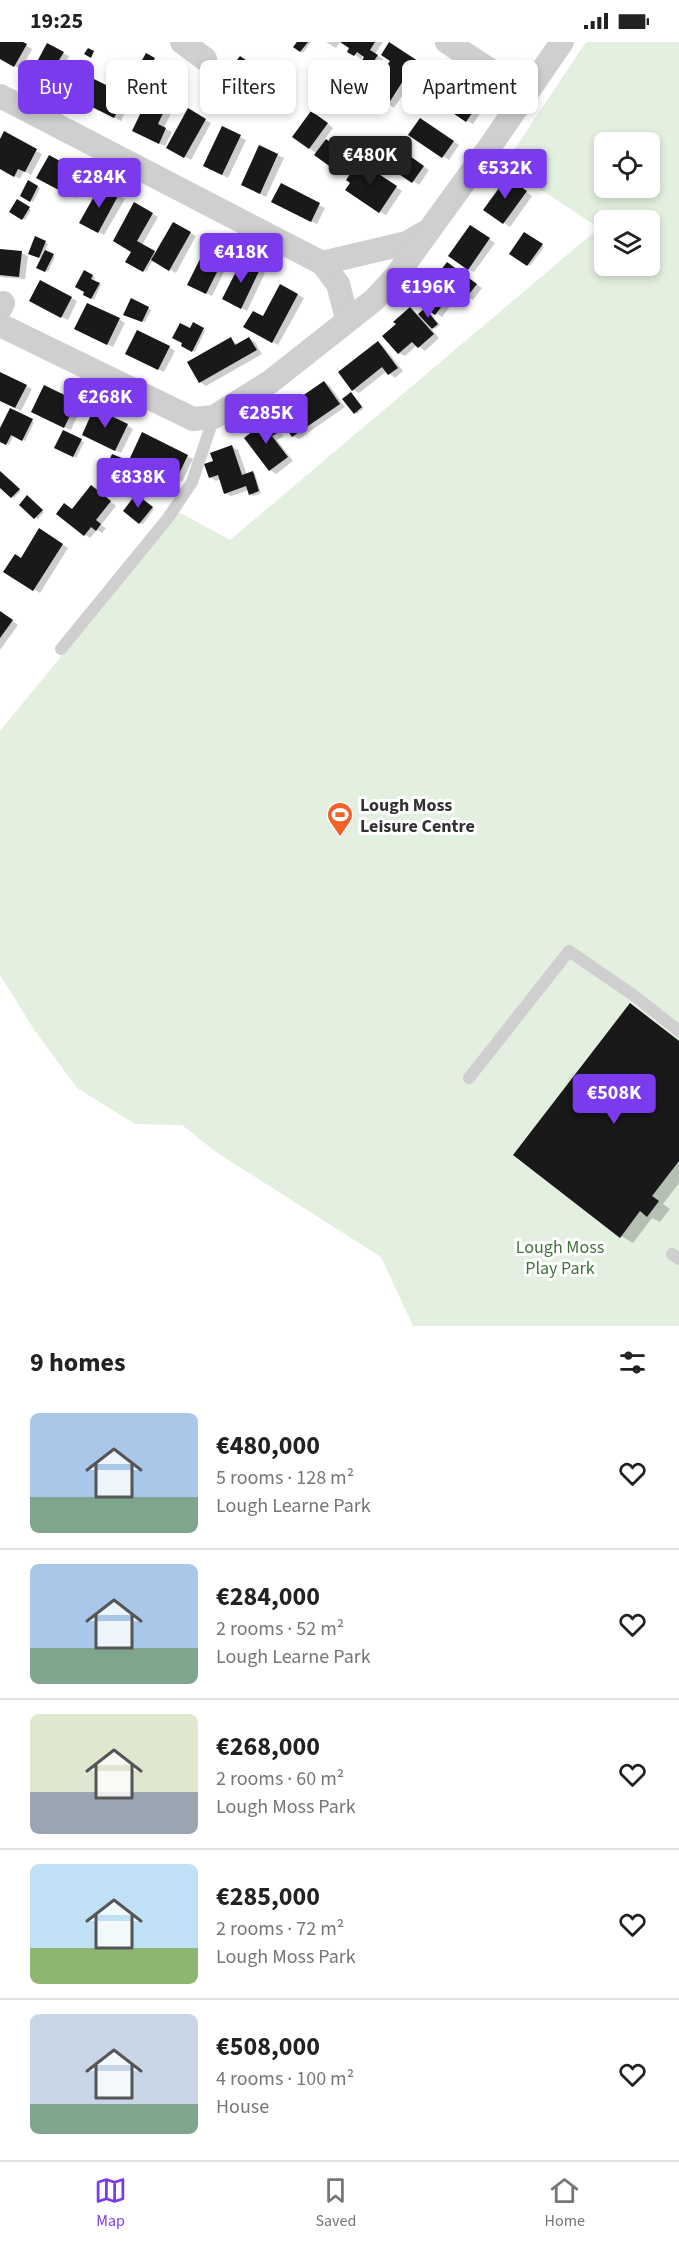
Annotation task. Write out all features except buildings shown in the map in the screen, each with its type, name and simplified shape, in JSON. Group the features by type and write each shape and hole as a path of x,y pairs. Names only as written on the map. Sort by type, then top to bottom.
{"street":[{"path":"182,42 206,59"},
{"path":"447,42 475,60"},
{"path":"538,75 562,42"},
{"path":"0,96 322,263 338,284 347,319"},
{"path":"1,312 193,419 214,417 270,382 374,300 396,276 511,114"},
{"path":"322,263 407,243 427,232"}],"lane":[{"path":"61,649 174,509 192,482 214,417"},
{"path":"469,1078 569,951 636,997 679,1031"}],"green space":[{"name":"Lough Moss Leisure Centre","path":"586,42 679,42 679,1326 413,1326 381,1257 216,1152 182,1125 135,1124 77,1088 33,1028 0,975 0,731 179,512 230,540 594,232 594,276 660,276 660,210 594,210 594,225 504,165"}],"place":[{"name":"Lough Moss Leisure Centre","path":"340,838"}],"park label":[{"name":"Lough Moss Play Park","path":"560,1257"}]}
